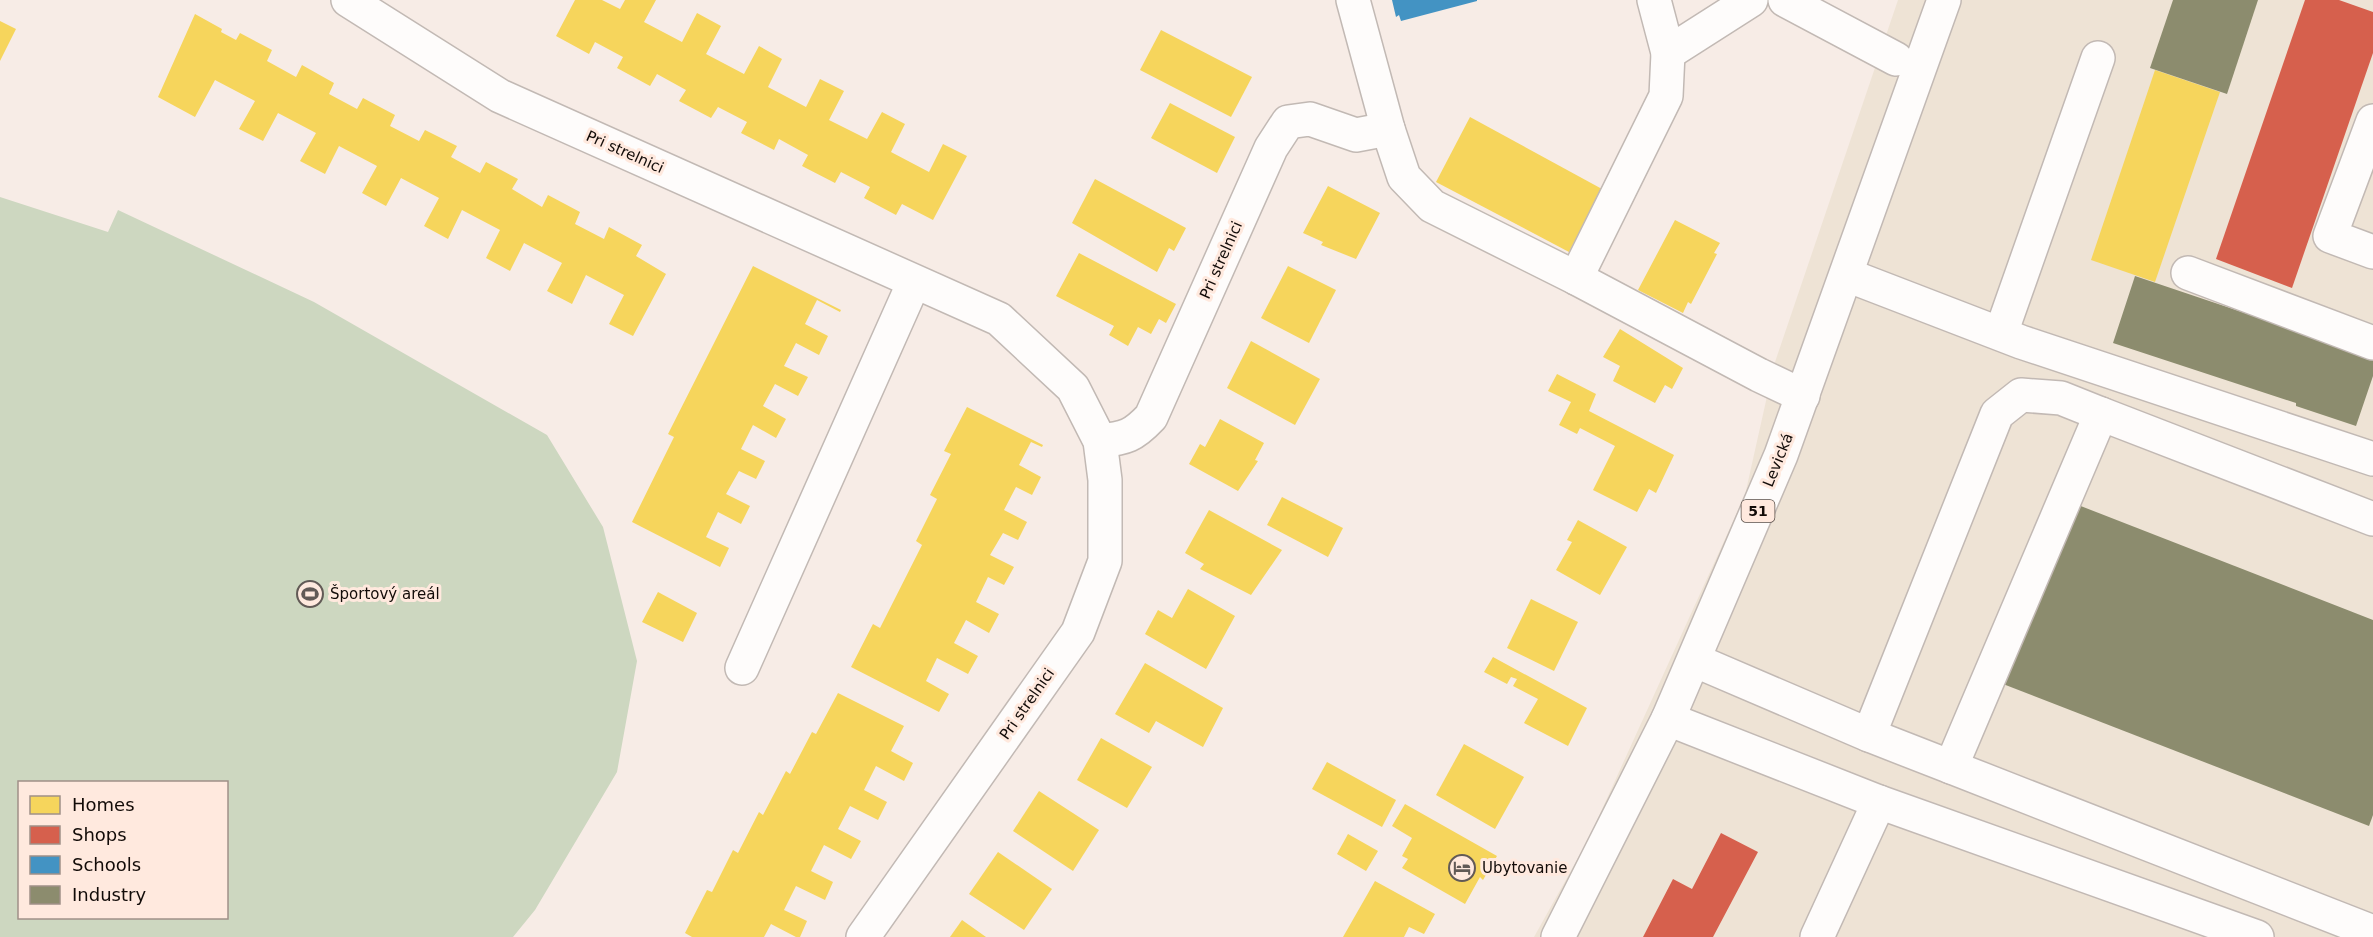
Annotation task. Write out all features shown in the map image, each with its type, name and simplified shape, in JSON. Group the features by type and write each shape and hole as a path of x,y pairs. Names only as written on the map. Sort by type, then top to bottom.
{"street":[{"name":"Pri strelnici","path":"348,0 500,96 999,319 1073,388 1100,441 1105,480 1105,561 1078,632 863,937"},
{"path":"1353,0 1388,129 1404,177 1432,206 1803,396"},
{"path":"1576,279 1666,96 1668,53 1654,0"},
{"path":"1668,53 1751,0"},
{"path":"1785,0 1896,59"},
{"name":"Levická","path":"1558,937 1668,719 1782,455 1944,0"},
{"path":"2001,333 2098,58"},
{"name":"Pri strelnici","path":"1100,441 1123,438 1136,433 1151,417 1271,148 1288,122 1310,119 1356,135 1388,129"},
{"path":"2373,121 2330,236 2373,252"},
{"path":"2188,273 2373,343"},
{"path":"1847,275 2020,342 2373,459"},
{"path":"742,668 914,282"},
{"path":"1869,735 1996,414 2021,395 2061,399 2373,519"},
{"path":"1951,767 2101,414"},
{"path":"1694,660 1869,735 2373,932"},
{"path":"1668,719 1879,802 2257,937"},
{"path":"1817,937 1879,802"}],"shaded area":[{"path":"1898,0 2373,0 2373,937 1534,937 1588,840 1745,495 1774,365"}],"green space":[{"name":"Športový areál","path":"0,197 108,232 118,210 314,302 547,435 603,527 637,661 617,772 535,910 513,937 0,937"}],"building: Homes":[{"path":"575,0 602,0 620,9 625,0 656,0 644,22 682,42 697,13 721,26 706,54 744,74 759,46 782,59 768,87 806,107 820,79 844,91 829,120 867,139 882,112 905,124 891,152 929,172 943,144 967,156 933,220 902,204 896,215 864,198 870,187 841,172 835,183 802,166 808,155 779,139 774,150 741,133 747,122 718,107 711,118 679,101 686,90 657,74 650,86 617,68 623,57 595,42 589,54 556,36"},
{"path":"195,14 236,40 240,33 272,50 267,61 296,77 302,65 334,83 329,94 357,109 363,98 395,115 390,126 419,141 425,130 457,146 451,157 480,173 486,162 518,179 512,189 542,207 548,195 580,212 575,224 604,239 609,227 642,245 636,256 666,274 633,336 609,324 624,295 586,275 572,304 547,291 562,263 524,243 510,271 486,258 500,230 462,210 448,239 424,226 439,198 401,178 386,206 362,193 377,166 339,146 325,174 300,161 316,133 278,113 263,141 239,129 255,101 215,80 195,117 158,97"},
{"path":"0,21 16,29 0,61"},
{"path":"1161,30 1252,77 1231,117 1140,70"},
{"path":"2155,70 2220,92 2155,282 2091,260"},
{"path":"1170,103 1235,137 1217,173 1151,138"},
{"path":"1470,117 1602,189 1569,252 1436,182"},
{"path":"1095,179 1186,228 1174,251 1169,248 1157,272 1072,223"},
{"path":"1328,186 1380,213 1356,259 1321,245 1323,242 1303,233"},
{"path":"1675,220 1720,243 1714,253 1717,254 1691,304 1688,302 1683,313 1638,290"},
{"path":"1079,253 1176,304 1166,323 1159,319 1151,334 1138,327 1128,346 1109,335 1114,326 1056,296"},
{"path":"753,266 841,310 840,312 817,300 805,324 828,336 819,355 796,343 784,366 808,377 798,396 775,384 763,406 786,419 776,438 753,425 741,449 765,461 756,479 739,471 726,494 750,506 741,524 718,512 706,537 729,548 720,567 632,522 674,437 668,434"},
{"path":"1288,266 1336,290 1309,343 1261,318"},
{"path":"1620,329 1683,368 1672,389 1665,385 1655,403 1613,381 1620,366 1603,357"},
{"path":"1251,341 1320,379 1295,425 1227,388"},
{"path":"1557,374 1596,394 1589,411 1674,455 1656,493 1649,489 1637,512 1593,490 1615,446 1580,428 1577,434 1559,425 1571,402 1548,391"},
{"path":"967,407 1043,445 1042,447 1031,442 1019,465 1041,477 1032,495 1016,487 1004,510 1027,522 1018,540 1003,533 990,555 1014,567 1004,585 988,577 976,602 999,614 989,633 966,620 954,643 978,656 968,674 937,658 926,681 949,694 939,712 851,667 873,624 880,628 922,545 916,541 937,499 930,495 951,454 944,451"},
{"path":"1220,419 1264,443 1255,460 1258,461 1238,491 1189,464 1200,444 1205,447"},
{"path":"1282,497 1343,528 1328,557 1267,525"},
{"path":"1209,510 1282,550 1251,595 1200,569 1204,564 1185,553"},
{"path":"1578,520 1627,547 1600,595 1556,570 1572,542 1567,540"},
{"path":"1188,589 1235,616 1206,669 1145,634 1158,610 1172,618"},
{"path":"658,592 697,613 683,642 642,622"},
{"path":"1531,599 1578,622 1554,671 1507,648"},
{"path":"1493,657 1587,708 1568,746 1524,723 1538,699 1513,686 1517,679 1511,677 1507,684 1484,672"},
{"path":"1145,663 1223,708 1203,747 1156,721 1149,733 1115,714"},
{"path":"838,693 904,726 891,751 913,763 904,781 876,766 864,790 887,802 878,820 850,806 838,829 861,841 851,859 824,845 811,871 833,882 825,900 796,886 784,910 807,921 800,937 771,924 764,937 692,937 685,933 707,890 712,892 733,850 738,853 759,812 763,815 786,771 790,774 812,732 816,734"},
{"path":"1101,738 1152,767 1127,808 1077,780"},
{"path":"1464,744 1524,777 1495,829 1436,795"},
{"path":"1327,762 1396,800 1382,827 1312,789"},
{"path":"1039,791 1099,830 1073,871 1013,831"},
{"path":"1405,804 1497,856 1483,880 1480,877 1465,904 1402,868 1408,859 1402,856 1412,838 1392,826"},
{"path":"1348,834 1378,851 1366,871 1337,854"},
{"path":"998,852 1052,889 1024,930 969,894"},
{"path":"1375,881 1435,914 1424,934 1409,927 1404,937 1343,937"},
{"path":"962,920 986,937 950,937"}],"building: Shops":[{"path":"2305,0 2339,0 2373,12 2373,53 2292,288 2216,259"},
{"path":"1721,833 1758,852 1713,937 1643,937 1673,879 1692,889"}],"building: Schools":[{"path":"1392,0 1477,1 1401,21 1399,15 1396,17"}],"building: Industry":[{"path":"2173,0 2258,0 2227,94 2150,68"},
{"path":"2135,276 2373,356 2373,376 2356,426 2296,406 2296,403 2113,343"},
{"path":"2073,503 2373,620 2373,815 2369,826 2003,684"}],"place":[{"name":"Športový areál","path":"310,594"},
{"name":"Ubytovanie","path":"1462,868"}]}
